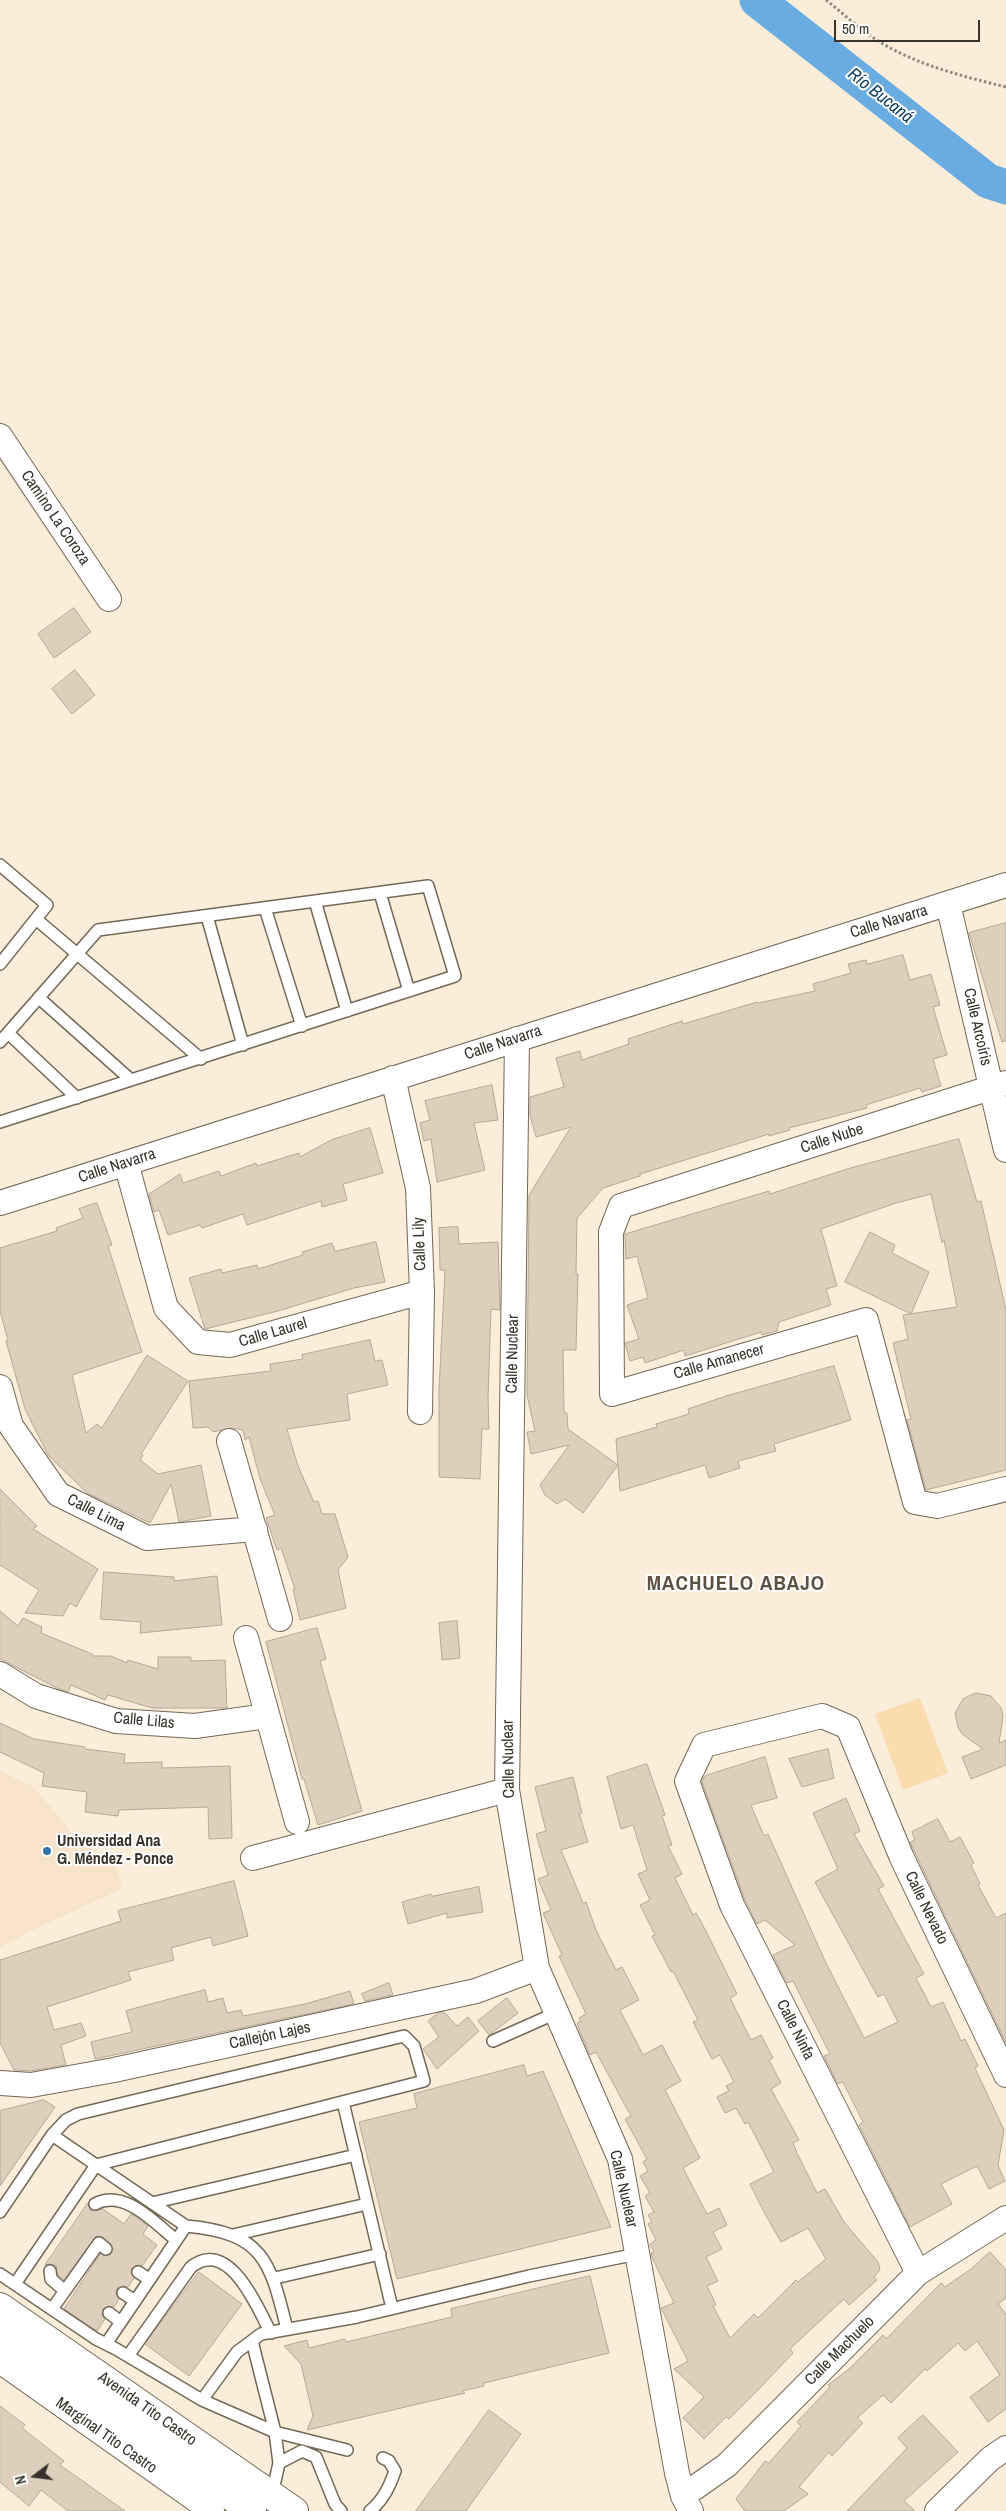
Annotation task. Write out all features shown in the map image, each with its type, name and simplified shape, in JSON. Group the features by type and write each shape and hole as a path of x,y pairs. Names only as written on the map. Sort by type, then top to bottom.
{"main road":[{"name":"Avenida Tito Castro","path":"0,2307 264,2506"},
{"name":"Avenida Tito Castro","path":"0,2334 264,2506 294,2511"}],"street":[{"name":"Camino La Coroza","path":"0,436 110,599"},
{"name":"Calle Navarra","path":"0,1203 1006,885"},
{"name":"Calle Arcoíris","path":"948,904 999,1085 1006,1150"},
{"name":"Calle Nuclear","path":"517,1039 507,1790 537,1968 620,2159 687,2503"},
{"name":"Calle Lily","path":"393,1078 418,1188 422,1292 420,1412"},
{"name":"Calle Nube","path":"658,1194 999,1085"},
{"name":"Calle Laurel","path":"126,1163 166,1308 198,1342 230,1346 422,1292"},
{"name":"Calle Amanecer","path":"658,1194 620,1206 611,1232 612,1394 866,1320 915,1502 936,1506 1006,1489"},
{"name":"Calle Lima","path":"0,1387 11,1426 58,1494 148,1538 255,1529"},
{"path":"229,1441 280,1619"},
{"path":"246,1638 297,1822"},
{"name":"Calle Lilas","path":"0,1674 36,1696 116,1721 195,1726 267,1716"},
{"name":"Calle Ninfa","path":"853,1738 848,1727 822,1716 704,1745 687,1781 732,1905 918,2272"},
{"name":"Calle Nevado","path":"853,1738 902,1858 1006,2075"},
{"path":"252,1858 507,1790"},
{"name":"Callejón Lajes","path":"0,2083 31,2085 114,2070 476,1991 537,1968"},
{"name":"Calle Machuelo","path":"687,2503 727,2466 918,2272 1006,2218"},
{"name":"Marginal Tito Castro","path":"0,2362 212,2511"},
{"path":"937,2511 990,2459 1006,2448"}],"lane":[{"path":"0,866 47,905 0,964"},
{"path":"0,1042 98,930 428,886 455,976 0,1122"},
{"path":"380,893 409,991"},
{"path":"315,901 347,1011"},
{"path":"265,908 302,1026"},
{"path":"207,916 243,1045"},
{"path":"36,919 201,1059"},
{"path":"39,998 131,1080"},
{"path":"8,1033 77,1098"},
{"path":"493,2041 556,2013"},
{"path":"0,2212 52,2135 66,2120 78,2114 404,2036 414,2046 424,2081 96,2165 15,2284"},
{"path":"344,2102 392,2308"},
{"path":"52,2135 186,2226 208,2228 233,2234 251,2246 275,2278 287,2329"},
{"path":"152,2203 356,2155"},
{"path":"95,2204 105,2200 120,2200 146,2216 176,2240"},
{"path":"233,2234 368,2204"},
{"path":"106,2344 186,2226"},
{"path":"52,2309 88,2267 99,2244 106,2249"},
{"path":"275,2278 380,2254"},
{"path":"202,2400 238,2352 262,2334 392,2308 530,2276 637,2254"},
{"path":"128,2356 191,2267 203,2260 213,2259 234,2272 250,2295 271,2333"},
{"path":"50,2271 52,2279 71,2288"},
{"path":"138,2272 150,2280"},
{"path":"0,2274 106,2344 202,2400 275,2432 347,2450"},
{"path":"124,2293 135,2301"},
{"path":"109,2313 121,2322"},
{"path":"252,2341 275,2432 280,2463 264,2506"},
{"path":"280,2463 302,2452 316,2457 335,2504 341,2511"},
{"path":"370,2511 380,2502 389,2488 395,2471 389,2461 383,2458"}],"path":[{"path":"826,0 869,35 910,58 947,72 1006,87"}],"shaded area":[{"path":"920,1698 948,1773 903,1790 875,1714"},
{"name":"Universidad Ana G. Méndez - Ponce","path":"0,1771 34,1787 75,1837 115,1864 123,1888 26,1933 0,1948"}],"building":[{"path":"74,608 91,632 54,658 38,634"},
{"path":"75,670 95,695 72,714 52,689"},
{"path":"1006,923 1006,1041 1002,1042 969,933"},
{"path":"903,955 910,980 931,974 940,1005 933,1007 947,1055 933,1059 941,1086 922,1092 920,1088 866,1105 867,1108 789,1128 790,1130 769,1136 769,1134 640,1174 640,1176 603,1188 577,1218 576,1350 563,1350 564,1412 567,1413 568,1429 618,1465 583,1513 565,1499 557,1504 545,1495 540,1485 569,1445 531,1454 527,1432 535,1431 527,1395 529,1195 571,1127 536,1137 530,1115 530,1097 564,1087 556,1058 580,1051 582,1060 629,1044 628,1039 682,1021 683,1024 757,1002 815,991 813,984 851,973 848,964 866,960 867,964"},
{"path":"492,1085 498,1120 474,1123 485,1170 437,1182 431,1139 424,1141 420,1123 430,1120 425,1101"},
{"path":"370,1128 383,1173 343,1184 347,1200 322,1207 321,1201 247,1225 243,1214 202,1228 200,1225 168,1235 159,1210 154,1212 149,1194 180,1174 183,1183 219,1171 221,1176 256,1163 257,1166 299,1153 300,1157 331,1140"},
{"path":"959,1139 977,1202 981,1201 1006,1310 1006,1470 926,1490 907,1420 911,1419 893,1343 908,1339 903,1315 957,1307 944,1240 942,1243 931,1194 896,1203 821,1229 837,1286 826,1289 831,1305 779,1322 777,1331 762,1335 761,1332 685,1356 684,1350 645,1363 643,1357 630,1361 625,1343 639,1339 627,1305 648,1298 637,1256 626,1259 625,1234 769,1191 770,1194 847,1169"},
{"path":"97,1203 112,1245 108,1246 142,1352 72,1375 86,1433 97,1424 102,1428 147,1355 188,1381 141,1454 143,1455 140,1460 158,1474 201,1465 211,1516 179,1522 171,1484 150,1523 87,1493 48,1455 25,1409 6,1341 8,1340 0,1311 0,1248 57,1231 56,1228 83,1218 79,1209"},
{"path":"458,1227 459,1244 498,1242 500,1310 491,1309 489,1429 482,1429 480,1479 439,1477 439,1390 445,1270 440,1270 439,1228"},
{"path":"870,1232 895,1245 892,1253 929,1272 911,1314 845,1282"},
{"path":"376,1242 385,1282 354,1288 278,1311 205,1329 189,1278 221,1269 222,1273 257,1265 258,1269 303,1255 302,1252 332,1243 335,1251"},
{"path":"370,1340 375,1361 382,1360 388,1385 347,1394 350,1420 287,1429 298,1466 314,1502 318,1501 322,1514 335,1514 348,1557 338,1570 346,1608 300,1620 293,1589 295,1589 281,1548 277,1550 266,1518 275,1515 260,1479 249,1437 245,1440 243,1430 232,1428 213,1432 208,1427 193,1428 189,1381 271,1371 270,1364 303,1359 302,1355"},
{"path":"834,1366 851,1420 774,1444 776,1451 738,1461 740,1468 709,1478 705,1465 620,1491 616,1439 657,1427 656,1424 689,1414 688,1409 726,1396"},
{"path":"0,1489 37,1526 33,1529 98,1569 76,1607 70,1603 63,1616 25,1613 39,1590 0,1565"},
{"path":"104,1572 174,1577 174,1581 217,1576 222,1625 140,1633 141,1622 101,1619"},
{"path":"0,1611 18,1626 23,1618 42,1627 41,1633 93,1656 111,1656 127,1663 128,1660 158,1669 158,1657 191,1657 191,1661 225,1660 227,1708 152,1708 108,1695 105,1700 71,1685 68,1692 59,1689 0,1659"},
{"path":"457,1621 460,1658 442,1660 439,1623"},
{"path":"317,1628 326,1659 320,1661 362,1811 318,1825 304,1779 302,1779 266,1642"},
{"path":"976,1693 991,1696 1001,1708 1003,1716 999,1743 1006,1740 1006,1765 971,1779 962,1757 983,1749 962,1734 958,1727 955,1713 963,1699"},
{"path":"0,1723 34,1739 85,1747 85,1749 125,1754 124,1763 162,1762 162,1768 230,1766 232,1838 209,1839 208,1807 119,1810 118,1816 85,1812 87,1792 42,1786 44,1773 0,1752"},
{"path":"828,1749 834,1778 802,1787 789,1759"},
{"path":"765,1757 777,1798 751,1805 764,1836 768,1834 825,1961 864,2038 898,2022 884,1994 878,1997 815,1882 838,1869 813,1813 846,1798 860,1831 854,1834 884,1886 878,1889 924,1974 916,1978 931,2007 943,2002 961,2041 965,2039 978,2066 975,2068 1004,2130 998,2165 1005,2181 989,2189 977,2166 941,2184 952,2204 910,2227 859,2125 863,2122 843,2082 838,2084 824,2056 830,2054 793,1981 787,1983 773,1955 795,1945 765,1920 757,1924 745,1900 702,1782 705,1776"},
{"path":"647,1764 665,1815 662,1816 672,1845 668,1846 682,1874 675,1878 693,1915 696,1913 706,1931 737,1994 730,1998 751,2040 761,2035 773,2058 769,2060 781,2083 771,2089 799,2140 793,2143 797,2153 817,2193 825,2189 844,2222 878,2262 880,2270 874,2277 877,2280 849,2305 844,2299 790,2349 793,2353 759,2389 729,2419 726,2417 704,2439 683,2418 704,2397 674,2369 688,2361 661,2308 674,2303 651,2253 654,2252 650,2244 656,2240 648,2224 652,2222 648,2215 654,2212 645,2196 650,2193 640,2176 648,2171 643,2162 647,2159 625,2119 631,2116 596,2052 590,2055 581,2034 577,2023 581,2021 579,2018 586,2014 559,1956 562,1955 543,1913 551,1910 538,1879 548,1875 536,1834 546,1831 535,1787 573,1777 582,1813 579,1813 588,1842 561,1850 583,1903 586,1902 596,1930 616,1970 622,1967 639,2000 620,2010 643,2055 662,2045 681,2081 665,2090 700,2158 683,2168 707,2214 719,2208 727,2225 713,2232 722,2249 706,2257 718,2281 707,2286 716,2305 713,2306 730,2338 754,2314 758,2318 796,2280 798,2282 826,2259 808,2228 781,2242 764,2212 750,2184 774,2172 748,2122 745,2124 736,2108 725,2113 717,2097 729,2091 726,2086 734,2082 720,2055 712,2059 693,2022 698,2020 673,1971 671,1972 652,1936 655,1935 640,1905 650,1900 638,1874 647,1870 633,1825 621,1829 607,1777"},
{"path":"938,1819 950,1842 960,1837 974,1863 971,1865 980,1884 978,1885 996,1918 1006,1913 1006,2043 910,1842 915,1840 912,1832"},
{"path":"234,1881 248,1936 213,1946 211,1937 171,1948 174,1960 128,1972 131,1980 47,2007 54,2030 81,2023 86,2036 61,2045 66,2065 30,2071 14,2070 0,2043 0,1960 121,1921 118,1911"},
{"path":"479,1887 483,1912 447,1918 447,1913 408,1924 402,1902 431,1894 432,1896"},
{"path":"389,1983 393,1995 365,2001 362,1994"},
{"path":"205,1990 208,2002 223,1998 227,2013 241,2010 243,2016 305,2004 350,1991 354,2004 95,2059 91,2042 132,2032 126,2011"},
{"path":"507,1998 518,2013 489,2035 478,2021"},
{"path":"444,2012 457,2026 468,2017 479,2031 437,2069 423,2049 439,2037 428,2021 438,2013"},
{"path":"524,2065 527,2076 543,2071 611,2227 397,2279 359,2122 417,2108 414,2094"},
{"path":"44,2100 55,2107 0,2186 0,2111"},
{"path":"88,2203 90,2210 103,2209 124,2224 131,2214 135,2216 148,2226 143,2234 157,2245 142,2266 138,2265 132,2268 131,2272 134,2278 128,2287 117,2288 116,2293 119,2299 114,2307 107,2306 103,2309 102,2315 105,2319 97,2331 64,2309 100,2254 105,2256 112,2253 111,2244 103,2237 96,2236 64,2280 58,2275 56,2266 45,2265"},
{"path":"990,2252 1006,2270 1006,2298 998,2304 1006,2314 1006,2409 988,2422 970,2397 1000,2375 977,2341 965,2351 958,2343 927,2371 925,2369 891,2403 883,2395 857,2418 863,2423 832,2456 829,2452 799,2487 808,2494 784,2511 745,2511 736,2499 765,2461 769,2463 801,2426 797,2422 830,2387 828,2385 849,2369 883,2335 886,2339 941,2283 945,2287 971,2269"},
{"path":"199,2272 242,2304 189,2376 145,2344"},
{"path":"590,2276 609,2353 484,2383 484,2386 462,2391 465,2393 307,2430 313,2416 301,2364 284,2346 307,2340 309,2348 345,2339 346,2342 452,2317 451,2309"},
{"path":"0,2406 25,2425 22,2428 64,2461 60,2465 125,2511 68,2511 41,2490 29,2506 0,2482"},
{"path":"489,2410 521,2434 466,2511 416,2511"},
{"path":"923,2415 958,2452 904,2501 915,2511 847,2511 907,2448 898,2438"}],"waterway":[{"name":"Río Bucaná","path":"757,0 988,181 1006,187"}],"place":[{"name":"Universidad Ana G. Méndez - Ponce","path":"47,1851"}],"district":[{"name":"MACHUELO ABAJO","path":"736,1584"}]}
